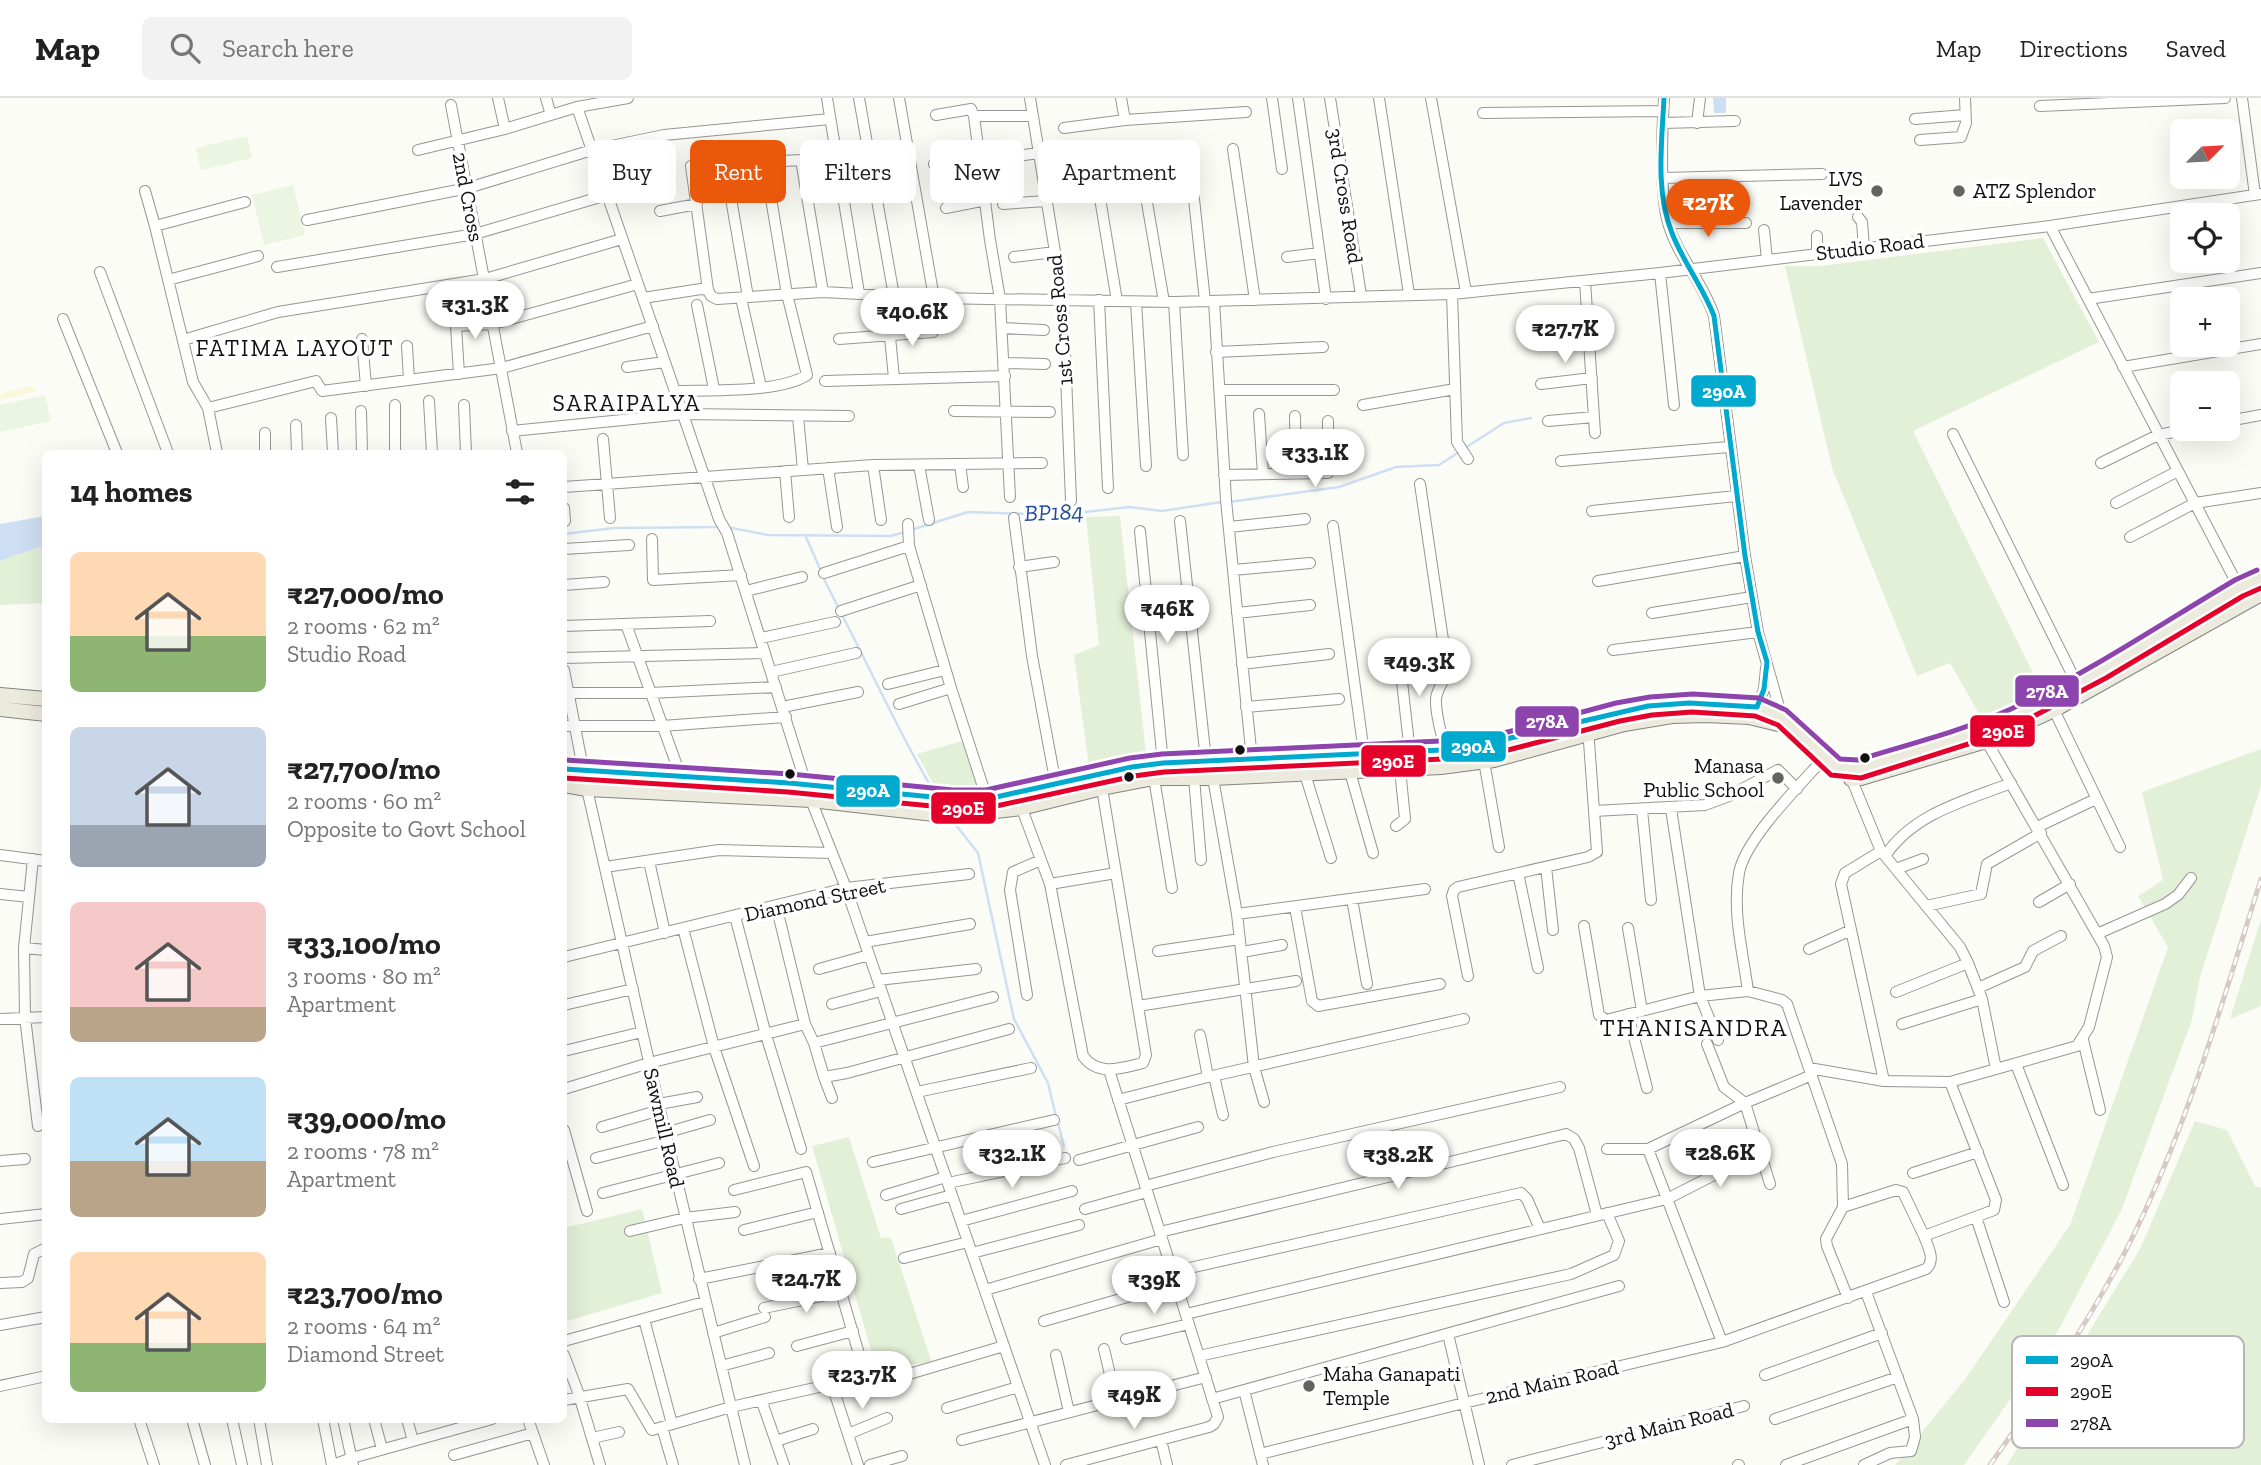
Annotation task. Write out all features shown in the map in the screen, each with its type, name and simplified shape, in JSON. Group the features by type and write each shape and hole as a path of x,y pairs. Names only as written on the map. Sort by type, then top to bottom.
{"main road":[{"path":"567,769 807,785 940,798 1019,801 1056,785 1132,767 1163,763 1410,753 1506,742 1672,716 1755,713 1782,722 1823,760 1835,776 1861,778 2054,710 2243,595 2261,578"},
{"path":"1983,736 2243,595 2261,594"},
{"path":"0,695 42,699"},
{"path":"0,709 42,714"},
{"path":"567,786 587,789 811,800 943,815 1154,778 1213,778 1441,767 1484,761 1588,728"}],"street":[{"path":"498,98 505,129"},
{"path":"546,98 551,115"},
{"path":"418,150 458,142 577,107 628,98"},
{"path":"827,98 834,140"},
{"path":"859,98 890,296 894,379"},
{"path":"899,98 934,298"},
{"name":"1st Cross Road","path":"1030,98 1038,148"},
{"path":"1121,98 1125,120"},
{"path":"1272,98 1282,169"},
{"path":"1298,98 1326,299"},
{"name":"3rd Cross Road","path":"1329,98 1361,295"},
{"path":"1380,98 1409,293"},
{"path":"1431,98 1466,292"},
{"path":"1664,98 1663,178 1668,223 1708,299 1714,316 1745,556 1758,632 1782,722"},
{"path":"1697,123 1700,98"},
{"path":"1921,137 1961,137 1964,132 1965,98"},
{"path":"2040,106 2225,98"},
{"path":"2242,98 2258,195"},
{"name":"2nd Cross","path":"451,106 516,450"},
{"path":"577,107 589,140"},
{"path":"936,115 971,109 977,140"},
{"path":"1483,113 1663,111"},
{"path":"1064,128 1125,120 1246,112"},
{"path":"1914,119 1965,115"},
{"path":"974,116 1032,116"},
{"path":"640,140 664,135 830,119"},
{"path":"1663,123 1735,121"},
{"path":"1233,149 1255,300"},
{"path":"307,220 468,188 588,151"},
{"path":"1663,178 1822,174"},
{"path":"145,191 193,382 208,408 216,450"},
{"name":"Studio Road","path":"708,290 711,296 717,299 823,292 934,298 1136,302 1452,294 1660,273 2050,226 2258,195"},
{"path":"277,267 475,234 588,201"},
{"path":"155,226 245,202"},
{"path":"1003,204 1038,202"},
{"path":"610,203 719,519 727,533 811,800 846,888 1045,1465"},
{"path":"731,203 761,387"},
{"path":"675,391 761,387 798,380 807,374 787,294 772,203"},
{"path":"808,203 823,292"},
{"path":"844,203 859,293"},
{"path":"946,208 971,203"},
{"path":"986,203 1000,299 1010,497"},
{"name":"1st Cross Road","path":"1046,203 1063,301 1071,501"},
{"path":"1101,203 1117,301"},
{"path":"1148,203 1169,302 1183,455"},
{"path":"1195,203 1220,390 1226,506 1252,760"},
{"path":"643,298 708,290 697,204 660,211"},
{"path":"1858,218 1862,222 1864,248"},
{"path":"1668,223 1746,223"},
{"path":"2050,226 2243,595"},
{"path":"1764,230 1767,260"},
{"path":"1817,236 1817,254"},
{"path":"183,340 278,312 485,279 622,239"},
{"path":"1014,257 1055,252"},
{"path":"1287,257 1319,253"},
{"path":"168,280 258,256"},
{"path":"100,272 167,450"},
{"path":"1660,273 1674,405"},
{"path":"2088,299 2261,273"},
{"path":"1585,281 1595,433"},
{"path":"459,374 456,326 493,324 638,284"},
{"path":"1452,294 1457,442 1468,459"},
{"path":"1099,300 1108,488"},
{"path":"1136,302 1146,466"},
{"path":"697,305 714,389"},
{"path":"63,319 116,450"},
{"path":"208,408 316,382 322,391 502,368 653,326"},
{"path":"1002,328 1044,330"},
{"path":"1529,338 1590,331"},
{"path":"839,339 933,332"},
{"path":"362,339 366,386"},
{"path":"2123,366 2261,344"},
{"path":"407,346 409,380"},
{"path":"1216,352 1323,348"},
{"path":"627,367 665,362"},
{"path":"1004,363 1045,364"},
{"path":"825,381 1005,376"},
{"path":"1541,384 1592,378"},
{"path":"1363,405 1455,389"},
{"path":"1220,390 1334,390"},
{"path":"429,401 432,450"},
{"path":"395,404 395,450"},
{"path":"464,405 466,450"},
{"path":"362,411 362,450"},
{"path":"954,411 1050,412"},
{"path":"512,430 683,414 849,416"},
{"path":"1259,414 1263,474"},
{"path":"2240,419 2261,415"},
{"path":"798,416 803,470"},
{"path":"1295,416 1296,474"},
{"path":"1548,421 1594,416"},
{"path":"331,418 333,450"},
{"path":"1224,475 1329,472 1328,421"},
{"path":"296,425 298,450"},
{"path":"265,433 265,450"},
{"path":"2101,463 2158,435 2170,433"},
{"path":"1953,434 2077,684"},
{"path":"603,439 610,518"},
{"path":"1561,461 1730,447"},
{"path":"567,487 873,465 1042,463"},
{"path":"919,464 929,520"},
{"path":"960,464 963,487"},
{"path":"873,465 881,520"},
{"path":"828,468 837,527"},
{"path":"785,471 789,517"},
{"path":"2116,503 2178,471"},
{"path":"1420,484 1447,667 1446,678 1437,694 1436,702 1445,750"},
{"path":"2130,537 2195,503 2261,493"},
{"path":"1592,511 1736,496"},
{"path":"1014,518 1019,567 1056,785"},
{"path":"1229,527 1306,519"},
{"path":"1180,521 1206,760"},
{"path":"908,524 909,546 945,670 987,799"},
{"path":"1334,526 1364,753"},
{"path":"1140,531 1163,763"},
{"path":"652,539 653,580 741,575"},
{"path":"567,549 629,545"},
{"path":"824,573 909,546"},
{"path":"1598,581 1745,556"},
{"path":"1019,567 1054,562"},
{"path":"1233,570 1310,563"},
{"path":"746,592 802,577"},
{"path":"567,585 604,582"},
{"path":"841,611 921,585"},
{"path":"1652,614 1752,597"},
{"path":"1237,613 1310,605"},
{"path":"567,626 710,621"},
{"path":"761,638 835,622"},
{"path":"626,624 681,777"},
{"path":"1613,650 1758,632"},
{"path":"1398,646 1410,753"},
{"path":"567,658 765,653"},
{"path":"771,672 856,653"},
{"path":"1242,664 1329,654"},
{"path":"1755,713 1764,689 1767,662"},
{"path":"887,684 945,670"},
{"path":"567,693 776,687"},
{"path":"899,704 951,688"},
{"path":"567,726 662,726 784,712 858,692"},
{"name":"Sawmill Road","path":"567,696 704,1302 745,1465"},
{"path":"1246,707 1339,699"},
{"path":"2054,710 2120,847"},
{"path":"1468,976 1452,896 1454,890 1588,857 1597,852 1588,728"},
{"path":"1607,1149 1648,1149 1811,1071 1884,1081 1950,1082 2077,1046 2089,1027 2107,964 2104,946 1983,736"},
{"path":"1748,991 1737,915 1739,871 1755,839 1823,760"},
{"path":"1484,761 1499,847"},
{"path":"1396,826 1405,819 1400,769"},
{"path":"1594,811 1671,809 1704,805 1729,796 1778,770 1797,789"},
{"path":"1350,772 1373,853"},
{"path":"1305,774 1331,858"},
{"path":"1849,775 1883,854 1960,947 1980,994 1996,1069"},
{"path":"1154,778 1172,888"},
{"path":"1194,778 1201,860"},
{"path":"1213,778 1237,914 1254,1067 1264,1102"},
{"path":"1884,1081 1842,878 1845,873 1883,854 1896,839 1922,819 2011,783"},
{"path":"1019,801 1050,884 1083,1056 1088,1063 1109,1070 1143,1063 1146,1060 1102,788"},
{"path":"1926,906 1981,894 1987,864 2039,830 2096,799"},
{"path":"1671,809 1700,996 1712,1042 1724,1087 1745,1102 1770,1184"},
{"path":"1642,810 1651,900"},
{"path":"605,867 719,850 832,853"},
{"path":"0,855 42,860"},
{"path":"33,859 24,948 25,1017 38,1126"},
{"path":"1896,869 1923,859"},
{"path":"1027,995 1010,890 1013,872 1041,860"},
{"path":"649,861 665,933"},
{"path":"1546,867 1553,930"},
{"path":"1050,884 1116,873"},
{"path":"1518,873 1538,968"},
{"name":"Diamond Street","path":"801,1149 766,1035 735,916 846,888 968,874"},
{"path":"2097,934 2165,904 2178,895 2191,878"},
{"path":"2039,902 2070,884"},
{"path":"1237,914 1425,888"},
{"path":"0,894 29,897"},
{"path":"1352,899 1367,984"},
{"path":"776,905 805,1024 832,1098"},
{"path":"1295,907 1314,1005 1440,984"},
{"path":"567,956 735,916"},
{"path":"865,943 970,924"},
{"path":"1584,926 1600,1015 1606,1020 1700,996 1748,991 1782,1000 1787,1004 1842,1164 1843,1207 1826,1240 1848,1298 1926,1269 1931,1264 1932,1259 1924,1236 1903,1192 1896,1190 1843,1207"},
{"path":"683,928 714,1047 754,1166"},
{"path":"1628,928 1642,1011"},
{"path":"1809,949 1851,930"},
{"path":"1902,1024 1980,994 2025,967 2033,951 2062,936"},
{"path":"1158,951 1240,939"},
{"path":"1242,952 1282,945"},
{"path":"24,948 42,950"},
{"path":"819,970 869,955"},
{"path":"1896,992 1968,963"},
{"path":"832,1004 880,986 976,969"},
{"path":"1138,1006 1296,981"},
{"path":"567,1004 633,989"},
{"path":"814,1043 993,997"},
{"path":"1628,1014 1647,1088"},
{"path":"0,1019 42,1017"},
{"path":"1118,1100 1464,1018"},
{"path":"567,1088 649,1063 805,1024"},
{"path":"824,1077 1009,1029"},
{"path":"567,1050 642,1032"},
{"path":"1200,1035 1223,1115"},
{"path":"2082,1040 2100,1110"},
{"path":"2016,1064 2063,1185"},
{"path":"917,1092 1031,1068"},
{"path":"1066,1465 1214,1424 1218,1417 1109,1070"},
{"path":"1924,1236 1994,1210 1996,1200 1950,1082"},
{"path":"1085,1209 1273,1152 1560,1087"},
{"path":"603,1127 697,1097"},
{"path":"596,1158 710,1120"},
{"path":"873,1163 1054,1120"},
{"path":"1079,1160 1198,1127"},
{"path":"985,1290 1161,1235 1566,1134 1574,1139 1579,1148 1602,1214 1619,1241 1614,1255 1571,1274 1199,1356"},
{"path":"567,1141 587,1211"},
{"path":"1648,1149 1722,1342"},
{"path":"1126,1339 1187,1319 1667,1199 1759,1152"},
{"path":"1913,1173 1978,1152"},
{"path":"886,1195 947,1180 1065,1158"},
{"path":"0,1161 25,1159"},
{"path":"603,1193 719,1163"},
{"path":"734,1191 806,1172 866,1378"},
{"path":"961,1221 1072,1191"},
{"path":"1044,1321 1174,1278 1521,1193 1527,1199 1540,1229"},
{"path":"901,1209 952,1195"},
{"path":"629,1231 685,1218 735,1212"},
{"path":"744,1230 818,1212"},
{"path":"0,1219 42,1214"},
{"path":"1976,1217 2004,1302"},
{"path":"904,1258 1079,1225"},
{"path":"0,1283 22,1282 28,1278 34,1254 42,1250"},
{"path":"699,1279 830,1253"},
{"path":"1212,1399 1619,1286"},
{"path":"713,1333 764,1313 841,1292"},
{"path":"1864,1465 1890,1453 1910,1451 1915,1437 1913,1419 1866,1292"},
{"name":"2nd Main Road","path":"1262,1459 1464,1403 1722,1342 1848,1298"},
{"path":"567,1340 704,1302"},
{"path":"0,1325 42,1318"},
{"path":"644,1319 673,1465"},
{"path":"797,1346 853,1331"},
{"path":"1765,1375 1882,1333"},
{"path":"1448,1334 1479,1465"},
{"path":"567,1400 628,1389 652,1430 731,1407 866,1378 909,1374 1004,1346"},
{"path":"1104,1349 1116,1400"},
{"path":"721,1366 769,1353"},
{"path":"1056,1355 1069,1412"},
{"path":"567,1363 580,1396 600,1465"},
{"path":"0,1386 42,1377"},
{"path":"962,1440 1206,1377"},
{"path":"1774,1419 1898,1377"},
{"path":"832,1385 858,1465"},
{"path":"947,1408 1018,1387"},
{"path":"1244,1390 1262,1459"},
{"path":"762,1402 784,1465"},
{"name":"3rd Main Road","path":"1512,1465 1744,1406"},
{"path":"848,1434 887,1418"},
{"path":"1786,1465 1913,1419"},
{"path":"140,1423 154,1465"},
{"path":"193,1423 205,1465"},
{"path":"233,1423 242,1465"},
{"path":"260,1423 267,1465"},
{"path":"324,1423 332,1465 353,1461 455,1424"},
{"path":"344,1423 353,1461"},
{"path":"375,1423 382,1449"},
{"path":"408,1423 413,1441"},
{"path":"529,1423 544,1465"},
{"path":"776,1441 813,1429"},
{"path":"592,1438 619,1432"},
{"path":"454,1455 533,1433"},
{"path":"1161,1440 1167,1465"},
{"path":"870,1465 902,1456"}],"shaded area":[{"path":"247,136 252,158 201,170 196,148"},
{"path":"293,185 305,235 264,245 252,195"},
{"path":"2043,238 2099,342 1913,431 2041,689 1981,717 1950,663 1917,676 1832,468 1785,266 1821,266"},
{"path":"45,395 51,421 0,432 0,405"},
{"path":"1120,516 1146,754 1113,758 1089,767 1074,655 1099,645 1086,517"},
{"path":"42,546 42,603 0,605 0,561"},
{"path":"962,741 979,791 936,789 917,754"},
{"path":"2261,749 2261,786 2200,977 2192,1020 2121,1211 2054,1336 2012,1336 2012,1397 1964,1465 1895,1465 1966,1378 2070,1225 2168,947 2138,896 2163,880 2142,792"},
{"path":"2261,919 2261,1006 2230,1019"},
{"path":"2195,1121 2227,1130 2255,1186 2261,1188 2261,1465 2007,1465 2017,1448 2244,1448 2244,1336 2086,1336 2140,1249"},
{"path":"849,1137 881,1238 891,1238 932,1363 876,1367 812,1146"},
{"path":"642,1209 662,1293 567,1321 567,1227"}],"sand":[{"path":"31,385 36,390 33,393 1,399 0,396 4,394"}],"water":[{"path":"1713,98 1726,98 1726,113 1714,113"},
{"path":"42,517 42,546 0,561 0,524"}],"waterway":[{"name":"BP184","path":"1465,448 1504,423 1531,418"},
{"name":"BP184","path":"1229,502 1339,487 1396,467 1439,465 1459,452"},
{"name":"BP184","path":"911,530 968,512 1059,515 1129,507 1162,511 1222,502"},
{"name":"BP184","path":"567,534 614,528 721,527"},
{"name":"BP184","path":"727,527 768,535 891,536 905,532"},
{"path":"805,535 821,571"},
{"path":"823,577 839,609"},
{"path":"842,615 934,792"},
{"path":"952,820 978,853 1014,1019 1048,1083 1056,1116"},
{"path":"1058,1123 1064,1146"}],"railway":[{"path":"2076,1336 2124,1254 2166,1163 2200,1070 2261,879"},
{"path":"1990,1465 2012,1433"}],"transit line":[{"name":"290A","path":"567,769 789,783 953,799 987,799 1132,767 1163,763 1463,749 1648,706 1689,703 1757,707 1764,689 1767,662 1758,632 1745,556 1714,316 1677,244 1663,201 1661,166 1664,98"},
{"name":"278A","path":"567,760 790,774 953,790 986,790 1130,758 1162,754 1462,740 1504,733 1616,703 1693,694 1759,698 1786,710 1840,759 1858,760 1955,731 2011,709 2096,664 2235,580 2257,570"},
{"name":"290E","path":"567,778 788,792 952,808 987,808 1164,772 1464,758 1508,750 1620,721 1692,712 1755,716 1778,725 1831,775 1861,778 1984,739 2019,724 2106,678 2243,596 2261,588"}],"place":[{"name":"LVS Lavender","path":"1877,191"},
{"name":"ATZ Splendor","path":"1959,191"},
{"name":"Manasa Public School","path":"1778,778"},
{"name":"Maha Ganapati Temple","path":"1309,1386"}],"district":[{"name":"FATIMA LAYOUT","path":"295,348"},
{"name":"SARAIPALYA","path":"627,403"},
{"name":"THANISANDRA","path":"1694,1028"}]}
